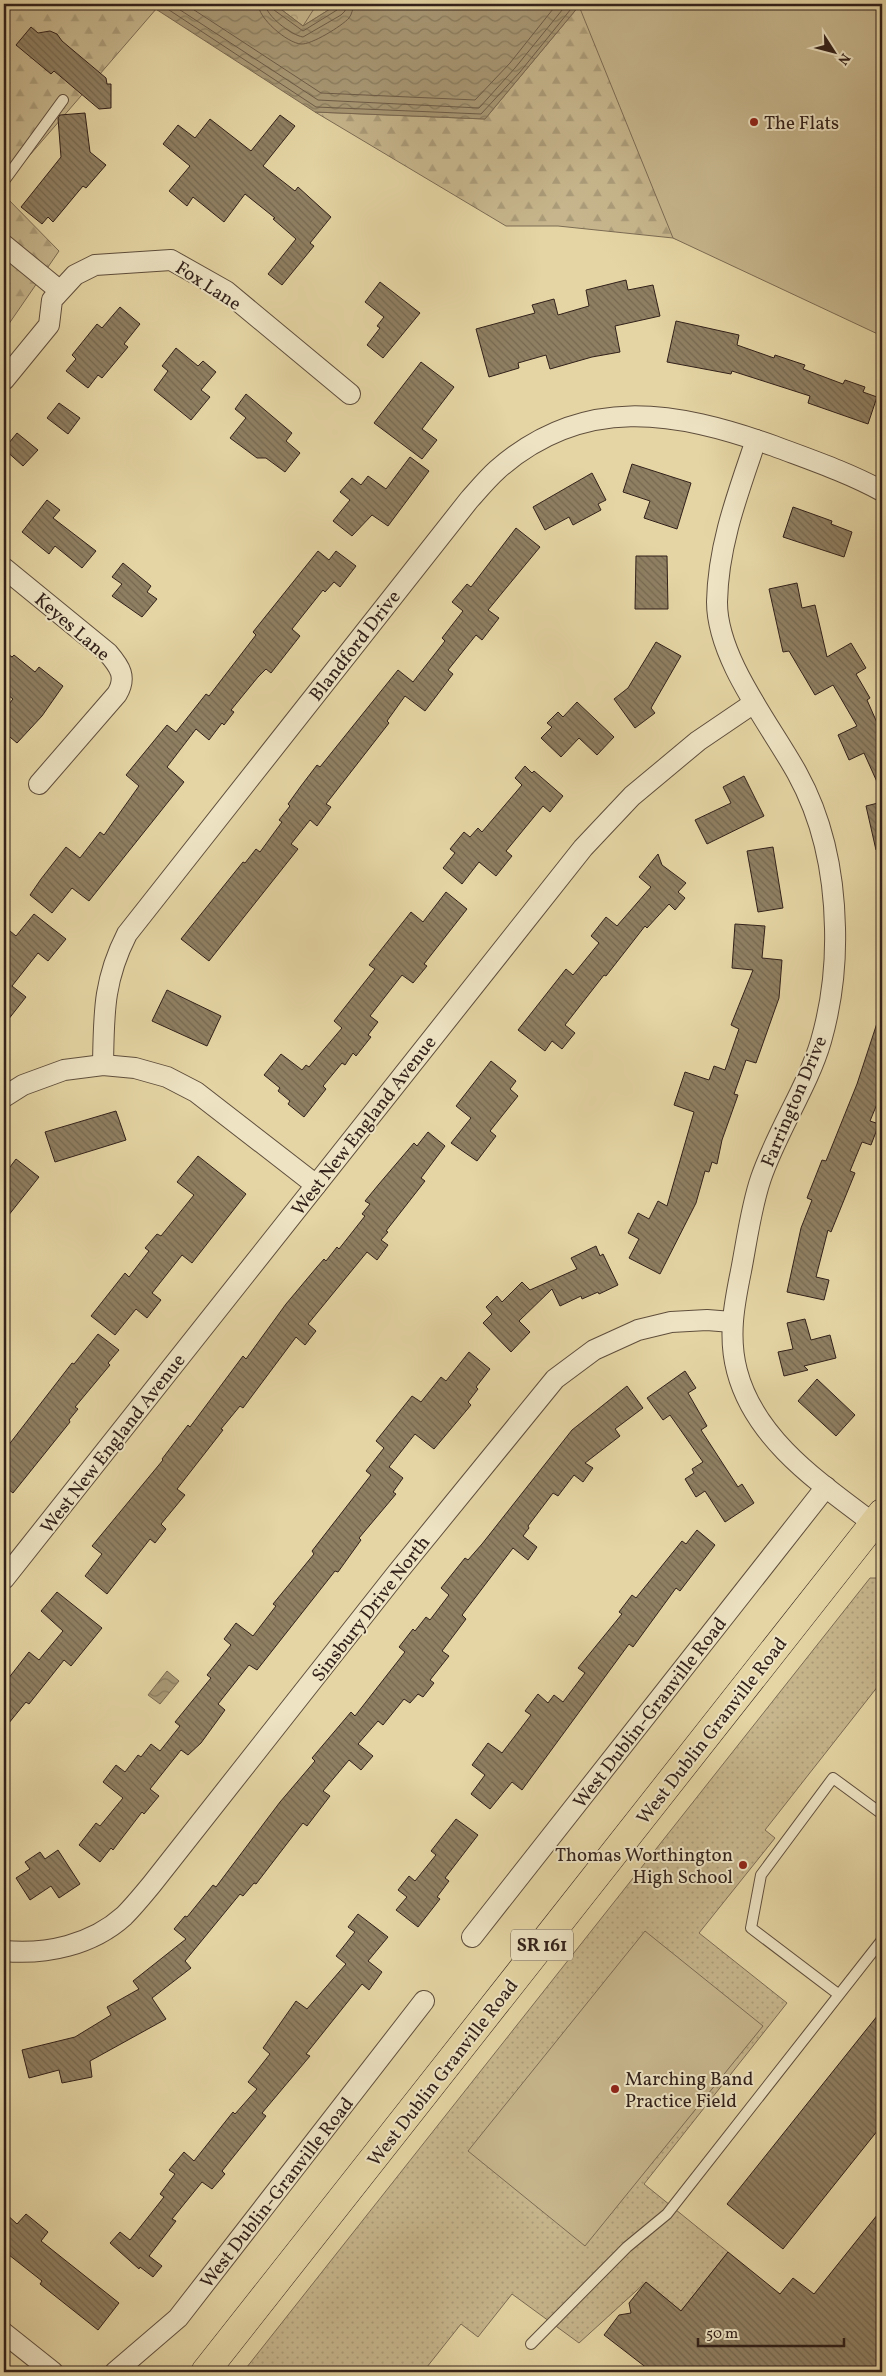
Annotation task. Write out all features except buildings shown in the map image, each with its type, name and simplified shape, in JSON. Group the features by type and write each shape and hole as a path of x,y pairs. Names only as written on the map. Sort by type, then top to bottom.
{"main road":[{"name":"West Dublin Granville Road","path":"208,2370 878,1518"}],"street":[{"path":"4,245 59,290 52,300 49,325 4,380"},
{"name":"Fox Lane","path":"59,290 75,275 95,265 171,260 226,291 350,394"},
{"name":"Blandford Drive","path":"103,1065 104,1007 108,981 116,956 127,934 469,500 496,470 524,449 554,433 595,420 621,416 661,416 723,429 756,440 852,475 882,491"},
{"name":"Farrington Drive","path":"756,440 726,530 717,604 724,641 739,675 799,776 818,822 831,876 835,929 834,974 821,1041 761,1177 754,1204 732,1322 732,1345 737,1371 756,1416 787,1454 826,1488 878,1518"},
{"name":"Keyes Lane","path":"4,568 108,653 119,667 123,676 122,685 117,694 39,784"},
{"name":"West New England Avenue","path":"4,1579 583,848 632,796 698,741 754,703"},
{"path":"4,1097 45,1075 64,1070 103,1065 135,1068 166,1077 196,1092 316,1185"},
{"name":"Sinsbury Drive North","path":"4,1951 40,1951 77,1943 101,1932 123,1916 141,1897 397,1573 554,1380 594,1350 638,1330 671,1322 707,1320 732,1322"},
{"name":"West Dublin-Granville Road","path":"472,1937 826,1488"},
{"name":"West Dublin-Granville Road","path":"114,2372 178,2318 424,2001"},
{"path":"4,2333 53,2372"}],"lane":[{"path":"4,181 63,100"},
{"path":"838,1994 751,1928 761,1875 833,1778 882,1814"},
{"path":"531,2344 627,2248 667,2214 882,1940"}],"green space":[{"path":"4,4 147,4 157,8 4,185"},
{"path":"274,4 338,4 303,26"},
{"path":"274,4 317,4 303,26"},
{"name":"The Flats","path":"584,4 882,4 859,304 673,238 558,226 506,226 315,112 485,119 579,6"},
{"name":"The Flats","path":"594,4 882,4 882,336 673,238 579,6"},
{"path":"4,195 59,251 4,331"},
{"path":"870,1578 882,1578 882,1681 765,1830 775,1838 699,1933 787,2003 644,2184 728,2252 681,2311 646,2282 579,2343 512,2294 478,2337 461,2324 423,2372 243,2372"},
{"name":"Marching Band Practice Field","path":"645,1931 763,2026 585,2246 468,2151"}],"water":[{"path":"148,4 274,4 303,26 338,4 584,4 579,6 485,119 315,112"},
{"path":"167,1671 179,1681 160,1704 148,1695"}],"place":[{"name":"The Flats","path":"754,122"},
{"name":"Thomas Worthington High School","path":"743,1865"},
{"name":"Marching Band Practice Field","path":"615,2089"}]}
